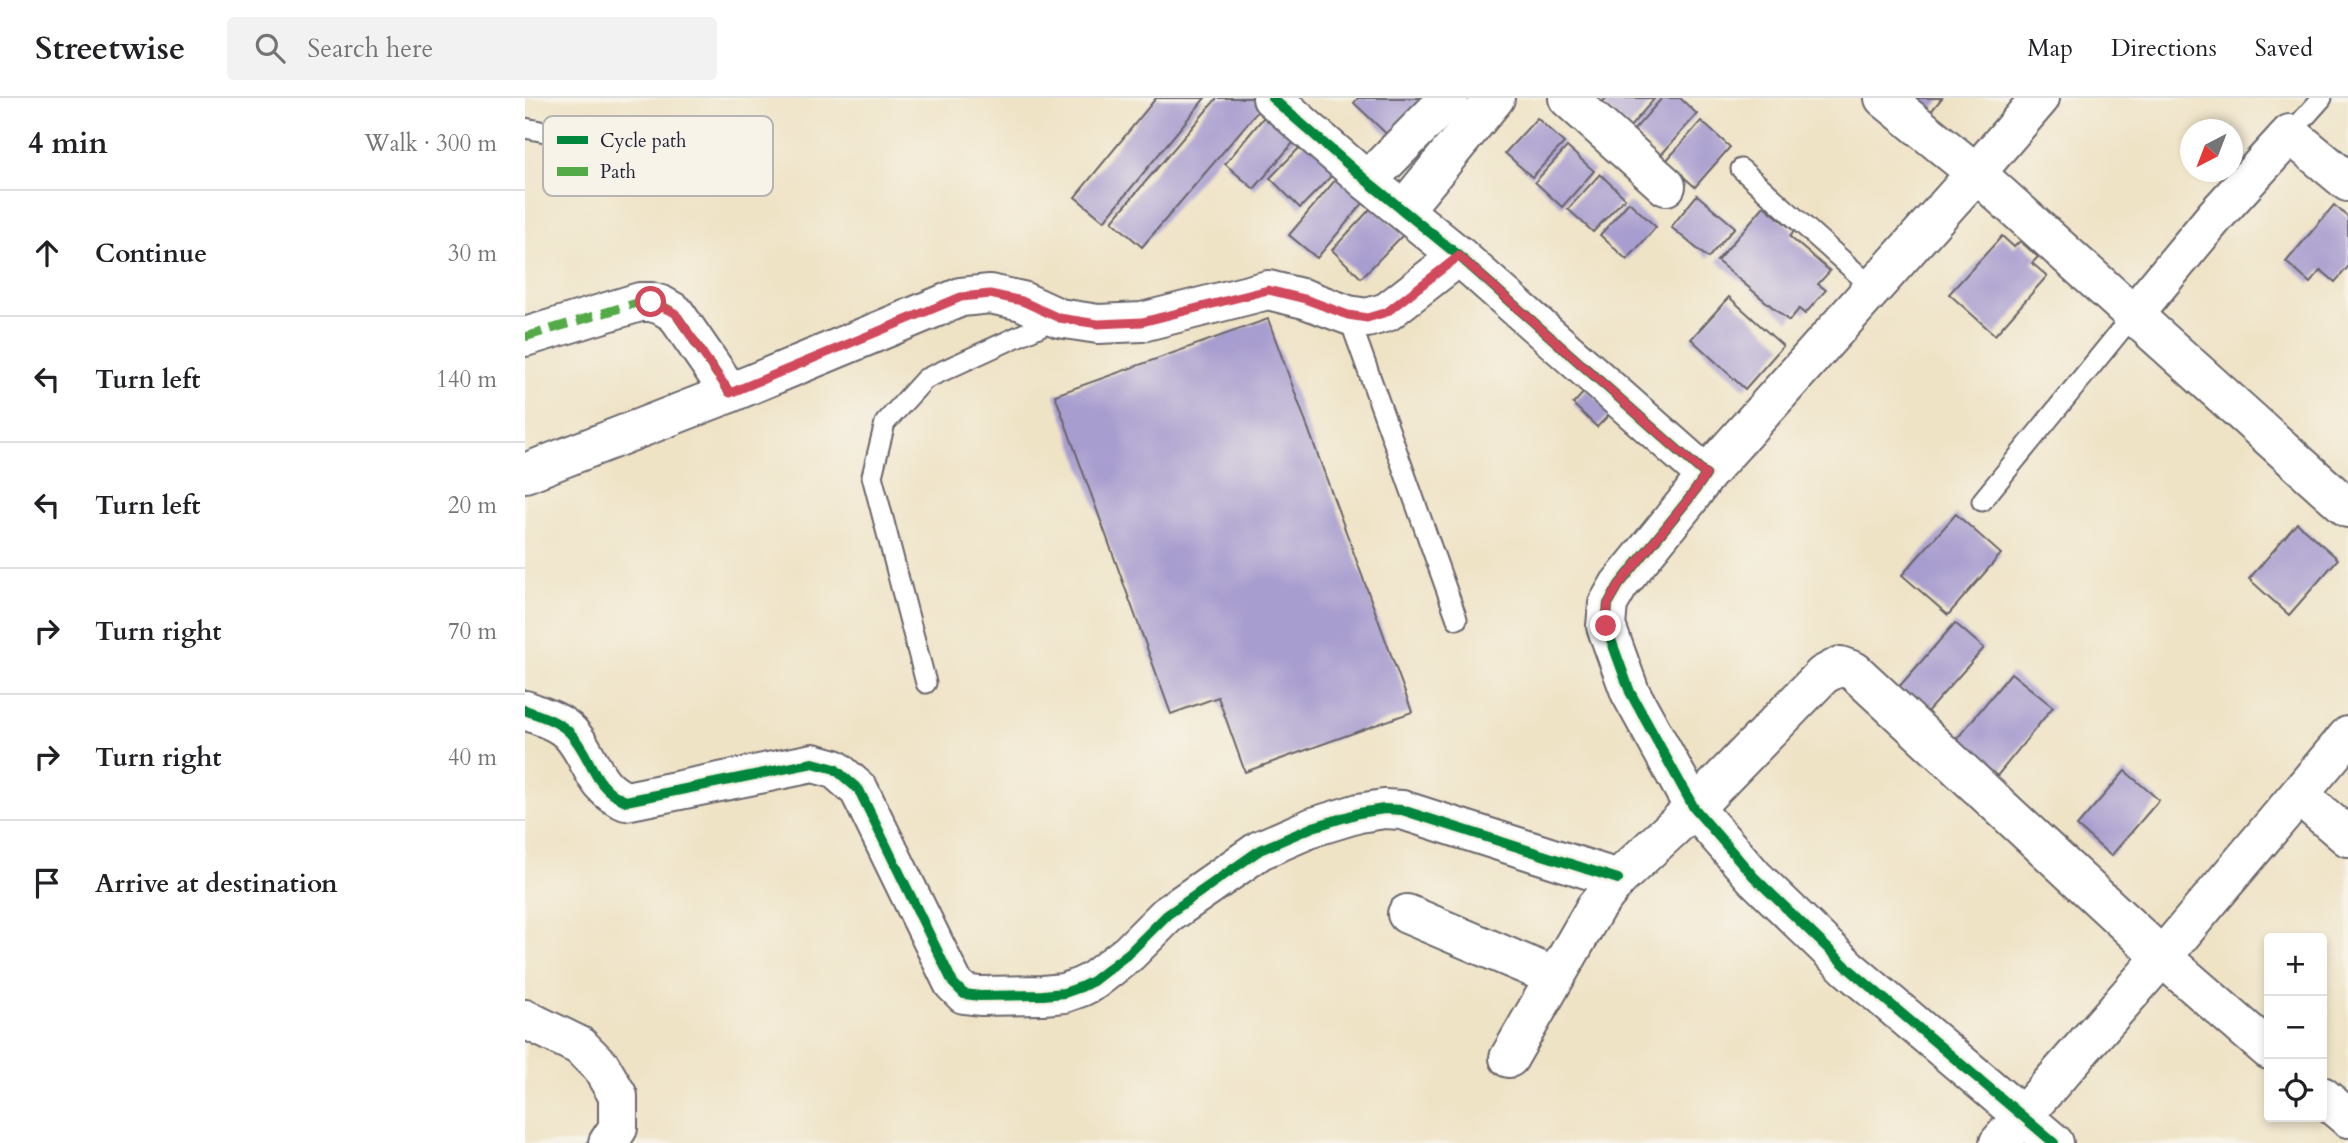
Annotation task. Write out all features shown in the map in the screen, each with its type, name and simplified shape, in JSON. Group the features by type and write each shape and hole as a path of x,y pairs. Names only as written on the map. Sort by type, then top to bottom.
{"street":[{"path":"1272,98 1459,256 1706,475"},
{"path":"1367,181 1449,98"},
{"path":"1404,209 1495,98"},
{"path":"1568,98 1666,186"},
{"path":"1884,98 1976,173 2348,508"},
{"path":"2040,98 1706,475 1619,585 1608,604 1606,626 1630,692 1694,808 1754,877 2012,1129 2054,1143"},
{"path":"2134,314 2216,215 2290,134 2348,182"},
{"path":"525,473 730,393 961,297 990,294 1022,301 1059,318 1098,324 1142,322 1268,290 1305,299 1348,315 1367,318 1387,312 1459,256"},
{"path":"525,337 640,302 651,302 675,313 730,393"},
{"path":"1509,1058 1595,908 1618,878 1694,808 1823,675 1840,666 1854,671 2162,957 2264,1046"},
{"path":"525,710 562,726 572,735 599,782 612,796 626,801 813,763 835,769 859,790 953,983 964,994 1043,995 1064,993 1081,987 1129,953 1167,915 1260,850 1313,827 1359,813 1384,809 1402,810 1618,878"},
{"path":"2012,1129 2162,957 2348,736"},
{"path":"2299,795 2348,837"},
{"path":"1408,914 1555,977"},
{"path":"525,1019 580,1045 601,1067 618,1096 618,1128 608,1143"},
{"path":"2327,1100 2348,1118"}],"lane":[{"path":"2290,134 2322,98"},
{"path":"525,128 543,132"},
{"path":"1741,169 1872,287"},
{"path":"1982,501 2134,314"},
{"path":"1348,315 1457,620"},
{"path":"926,683 872,477 885,423 925,379 1059,318"}],"building":[{"path":"1156,98 1205,98 1104,221 1075,197"},
{"path":"1217,98 1256,98 1264,104 1142,247 1112,221"},
{"path":"1358,98 1438,98 1396,143 1354,103"},
{"path":"1606,98 1655,98 1629,128 1601,104"},
{"path":"1662,98 1680,98 1697,114 1661,155 1633,131"},
{"path":"1910,98 1942,98 1929,114"},
{"path":"1268,112 1298,137 1254,189 1225,164"},
{"path":"1537,118 1564,143 1532,177 1505,153"},
{"path":"1701,121 1730,147 1695,187 1666,161"},
{"path":"1307,140 1338,169 1300,208 1270,178"},
{"path":"1567,147 1594,171 1562,207 1535,182"},
{"path":"1342,172 1370,195 1317,258 1289,235"},
{"path":"1600,174 1625,198 1593,232 1568,209"},
{"path":"1697,195 1735,227 1708,258 1671,227"},
{"path":"1629,202 1656,227 1627,260 1600,235"},
{"path":"2334,205 2348,217 2348,267 2335,282 2321,270 2310,283 2286,262"},
{"path":"1373,206 1403,235 1361,278 1332,250"},
{"path":"1764,206 1794,231 1790,237 1830,271 1818,284 1826,290 1805,314 1799,309 1789,321 1717,261"},
{"path":"2002,236 2014,247 2020,241 2038,257 2032,263 2047,276 1995,335 1949,294"},
{"path":"1729,297 1783,346 1745,389 1691,339"},
{"path":"1268,319 1412,712 1245,772 1218,697 1171,714 1055,395"},
{"path":"1587,389 1612,412 1597,427 1573,404"},
{"path":"1956,514 2001,554 1948,615 1902,575"},
{"path":"2297,523 2338,559 2289,615 2249,579"},
{"path":"1955,623 1984,648 1926,713 1898,688"},
{"path":"2011,673 2053,707 1997,776 1955,741"},
{"path":"2125,771 2159,800 2111,856 2077,826"}],"marked path":[{"path":"525,337 640,302 651,302 675,313 730,393"}],"cycle path":[{"path":"1272,98 1459,256 1706,475 1619,585 1608,604 1606,626 1630,692 1694,808 1754,877 1848,968 2054,1143"},
{"path":"525,710 566,729 577,742 599,780 626,801 813,763 835,769 859,790 953,983 964,994 1043,995 1064,993 1081,987 1129,953 1167,915 1260,850 1313,827 1359,813 1384,809 1402,810 1618,879"}],"route":[{"path":"651,302 675,313 730,393 961,297 990,294 1022,301 1059,318 1098,324 1142,322 1268,290 1305,299 1348,315 1367,318 1387,312 1459,256 1706,475 1619,585 1608,604 1606,626"}]}
